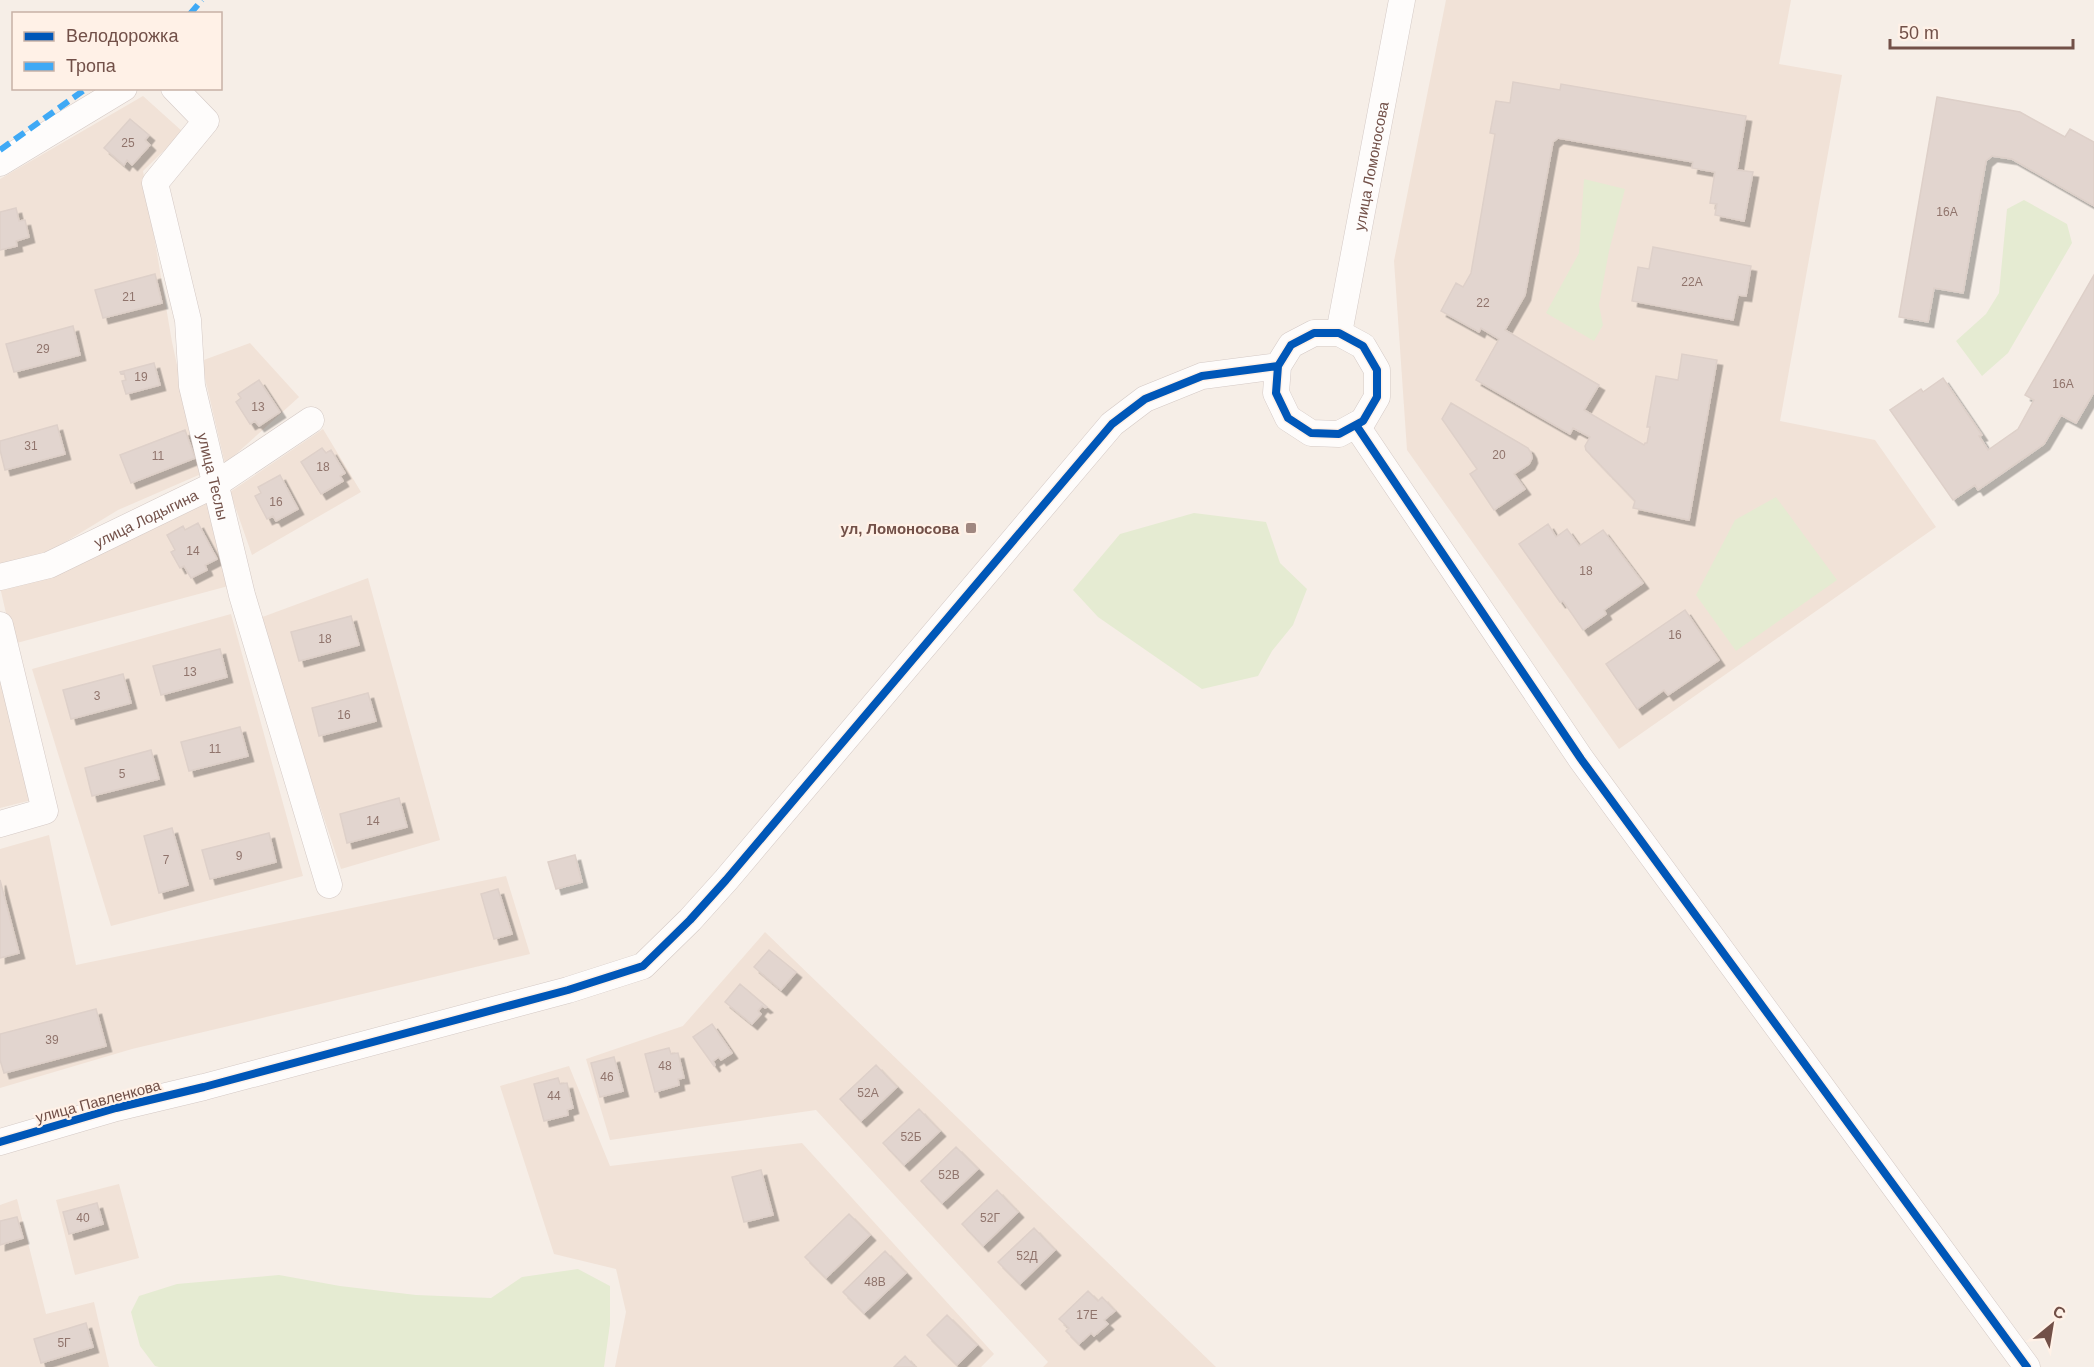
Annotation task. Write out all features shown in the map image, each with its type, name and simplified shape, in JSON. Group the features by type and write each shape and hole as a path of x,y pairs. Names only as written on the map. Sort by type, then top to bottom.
{"street":[{"name":"улица Ломоносова","path":"1339,333 1402,0"},
{"path":"0,163 121,90"},
{"name":"улица Теслы","path":"176,90 206,121 155,183 188,320 192,386 242,596 329,885"},
{"path":"1314,333 1339,333 1363,346 1377,370 1377,397 1363,421 1356,425 1339,434 1311,433 1288,418 1276,393 1278,366 1292,345 1299,341 1314,333"},
{"name":"улица Павленкова","path":"0,1142 117,1108 557,993 643,966 690,920 726,880 1112,424 1145,399 1202,376 1278,366"},
{"name":"улица Лодыгина","path":"0,577 50,565 216,484 311,420"},
{"path":"1356,425 1581,759 2027,1367"},
{"path":"0,625 45,811 0,824"}],"shaded area":[{"path":"1446,0 1791,0 1779,64 1842,75 1780,421 1875,440 1936,527 1619,749 1407,450 1394,261"},
{"path":"143,96 183,132 143,171 172,342 201,474 118,510 49,552 0,566 0,179"},
{"path":"250,343 299,397 225,464 201,361"},
{"path":"323,429 361,492 252,555 230,492"},
{"path":"206,497 232,585 13,644 0,587"},
{"path":"368,578 440,840 341,869 257,619"},
{"path":"231,614 303,876 111,926 32,669"},
{"path":"0,673 32,800 0,808"},
{"path":"49,835 76,965 506,876 530,954 132,1049 0,1088 0,849"},
{"path":"765,932 1216,1367 1043,1367 1048,1362 816,1110 610,1140 586,1059 683,1026"},
{"path":"569,1066 610,1166 802,1143 994,1354 981,1367 615,1367 626,1312 616,1269 554,1254 500,1086"},
{"path":"119,1184 139,1258 75,1275 56,1200"},
{"path":"17,1199 46,1314 94,1302 109,1367 0,1367 0,1205"}],"green space":[{"path":"1584,179 1625,189 1609,251 1599,305 1603,325 1594,341 1546,313 1579,253"},
{"path":"2024,200 2067,224 2072,243 2008,353 1982,376 1956,341 1986,314 1999,293 2007,209"},
{"path":"1776,497 1837,580 1736,651 1696,595 1735,520"},
{"path":"1194,513 1266,522 1280,563 1307,589 1293,625 1272,651 1258,676 1202,689 1098,617 1073,590 1120,534"},
{"path":"578,1269 610,1286 610,1324 604,1367 159,1367 155,1366 140,1346 131,1312 139,1296 177,1284 279,1275 340,1286 416,1295 491,1298 522,1277"}],"building":[{"path":"1513,82 1560,90 1561,84 1746,116 1737,170 1753,172 1744,221 1715,215 1717,204 1710,203 1715,172 1692,168 1693,162 1558,138 1553,142 1525,295 1505,330 1599,385 1584,410 1644,445 1647,443 1650,427 1647,427 1656,376 1678,380 1682,354 1717,360 1689,520 1633,508 1635,501 1586,450 1585,446 1590,437 1573,428 1570,434 1476,380 1499,339 1481,328 1479,332 1441,311 1456,283 1463,287 1471,273 1495,134 1490,133 1496,101 1510,103"},
{"path":"1937,97 2020,112 2065,137 2070,129 2094,142 2094,206 2012,159 1992,156 1986,161 1963,293 1934,288 1928,322 1899,317"},
{"path":"130,119 149,135 145,140 150,145 132,165 127,160 124,165 104,148"},
{"path":"16,208 19,221 25,220 29,237 16,241 17,246 0,250 0,212"},
{"path":"1653,247 1751,266 1746,296 1738,295 1733,320 1632,301 1638,267 1649,269"},
{"path":"155,274 162,303 103,318 95,290"},
{"path":"2094,275 2094,392 2076,423 2061,415 2044,444 1978,490 1975,485 1953,500 1890,410 1921,389 1923,392 1943,378 1982,435 1979,436 1988,450 2018,429 2034,400 2025,395"},
{"path":"73,326 80,355 14,372 6,344"},
{"path":"154,363 160,385 126,394 122,381 126,380 124,373 120,372"},
{"path":"259,380 280,412 259,426 255,421 250,424 236,402 241,398 238,394"},
{"path":"1451,403 1528,448 1531,453 1532,458 1529,464 1514,474 1525,489 1494,510 1470,474 1477,469 1442,419"},
{"path":"57,425 65,454 5,470 0,441"},
{"path":"185,430 195,458 131,483 120,455"},
{"path":"322,448 326,453 331,450 345,473 340,476 343,481 321,494 301,462"},
{"path":"280,475 298,509 276,521 273,516 267,519 255,496 261,493 258,487"},
{"path":"198,523 217,559 205,565 207,570 191,578 184,566 180,568 171,552 175,550 167,535 183,526 185,530"},
{"path":"1548,524 1556,537 1567,529 1579,546 1603,530 1643,583 1604,610 1606,614 1583,630 1519,544"},
{"path":"1685,610 1719,660 1668,695 1664,690 1637,709 1606,664"},
{"path":"351,616 359,645 299,661 291,632"},
{"path":"220,649 227,677 161,695 153,666"},
{"path":"123,674 131,703 71,719 63,690"},
{"path":"368,693 376,721 319,736 312,708"},
{"path":"240,727 248,756 189,771 181,742"},
{"path":"151,750 159,779 92,796 85,768"},
{"path":"399,798 407,827 347,843 340,814"},
{"path":"172,828 188,885 159,893 144,836"},
{"path":"269,833 276,862 210,879 202,850"},
{"path":"575,855 582,882 556,889 548,862"},
{"path":"0,880 19,953 0,958"},
{"path":"498,889 512,934 494,939 481,894"},
{"path":"769,950 796,972 781,990 754,967"},
{"path":"740,984 767,1007 762,1006 758,1011 761,1014 752,1024 725,1002"},
{"path":"96,1009 106,1046 4,1073 0,1060 0,1034"},
{"path":"712,1024 732,1053 721,1060 719,1057 713,1061 714,1066 693,1037"},
{"path":"669,1048 671,1054 678,1053 684,1078 678,1079 679,1085 655,1092 645,1054"},
{"path":"614,1057 623,1091 600,1097 591,1063"},
{"path":"876,1065 897,1087 861,1121 840,1099"},
{"path":"558,1078 560,1084 567,1083 573,1108 567,1110 568,1115 544,1121 534,1084"},
{"path":"919,1109 940,1131 904,1165 883,1143"},
{"path":"956,1147 978,1169 942,1203 921,1181"},
{"path":"761,1170 773,1215 744,1222 732,1177"},
{"path":"997,1190 1018,1212 983,1246 962,1224"},
{"path":"97,1203 103,1224 69,1234 63,1212"},
{"path":"849,1214 870,1235 826,1278 805,1257"},
{"path":"17,1217 23,1238 0,1245 0,1221"},
{"path":"1034,1228 1055,1250 1020,1284 998,1262"},
{"path":"885,1251 906,1273 864,1313 843,1292"},
{"path":"1088,1291 1098,1301 1102,1297 1115,1311 1104,1320 1108,1324 1094,1336 1091,1333 1079,1344 1066,1331 1069,1328 1059,1319"},
{"path":"947,1315 977,1345 957,1365 927,1335"},
{"path":"86,1323 93,1347 41,1363 34,1339"},
{"path":"905,1356 915,1367 894,1367"}],"marked path":[{"path":"192,12 202,0"},
{"path":"0,150 84,90"}],"cycle path":[{"path":"0,1142 116,1108 204,1087 568,990 643,966 690,920 726,880 1112,424 1145,399 1202,376 1278,366 1291,345 1314,333 1339,333 1363,346 1377,370 1377,397 1363,421 1339,434 1311,433 1288,418 1276,393 1278,366"},
{"path":"1356,425 1581,759 2027,1367"}],"place":[{"name":"ул, Ломоносова","path":"971,528"}]}
